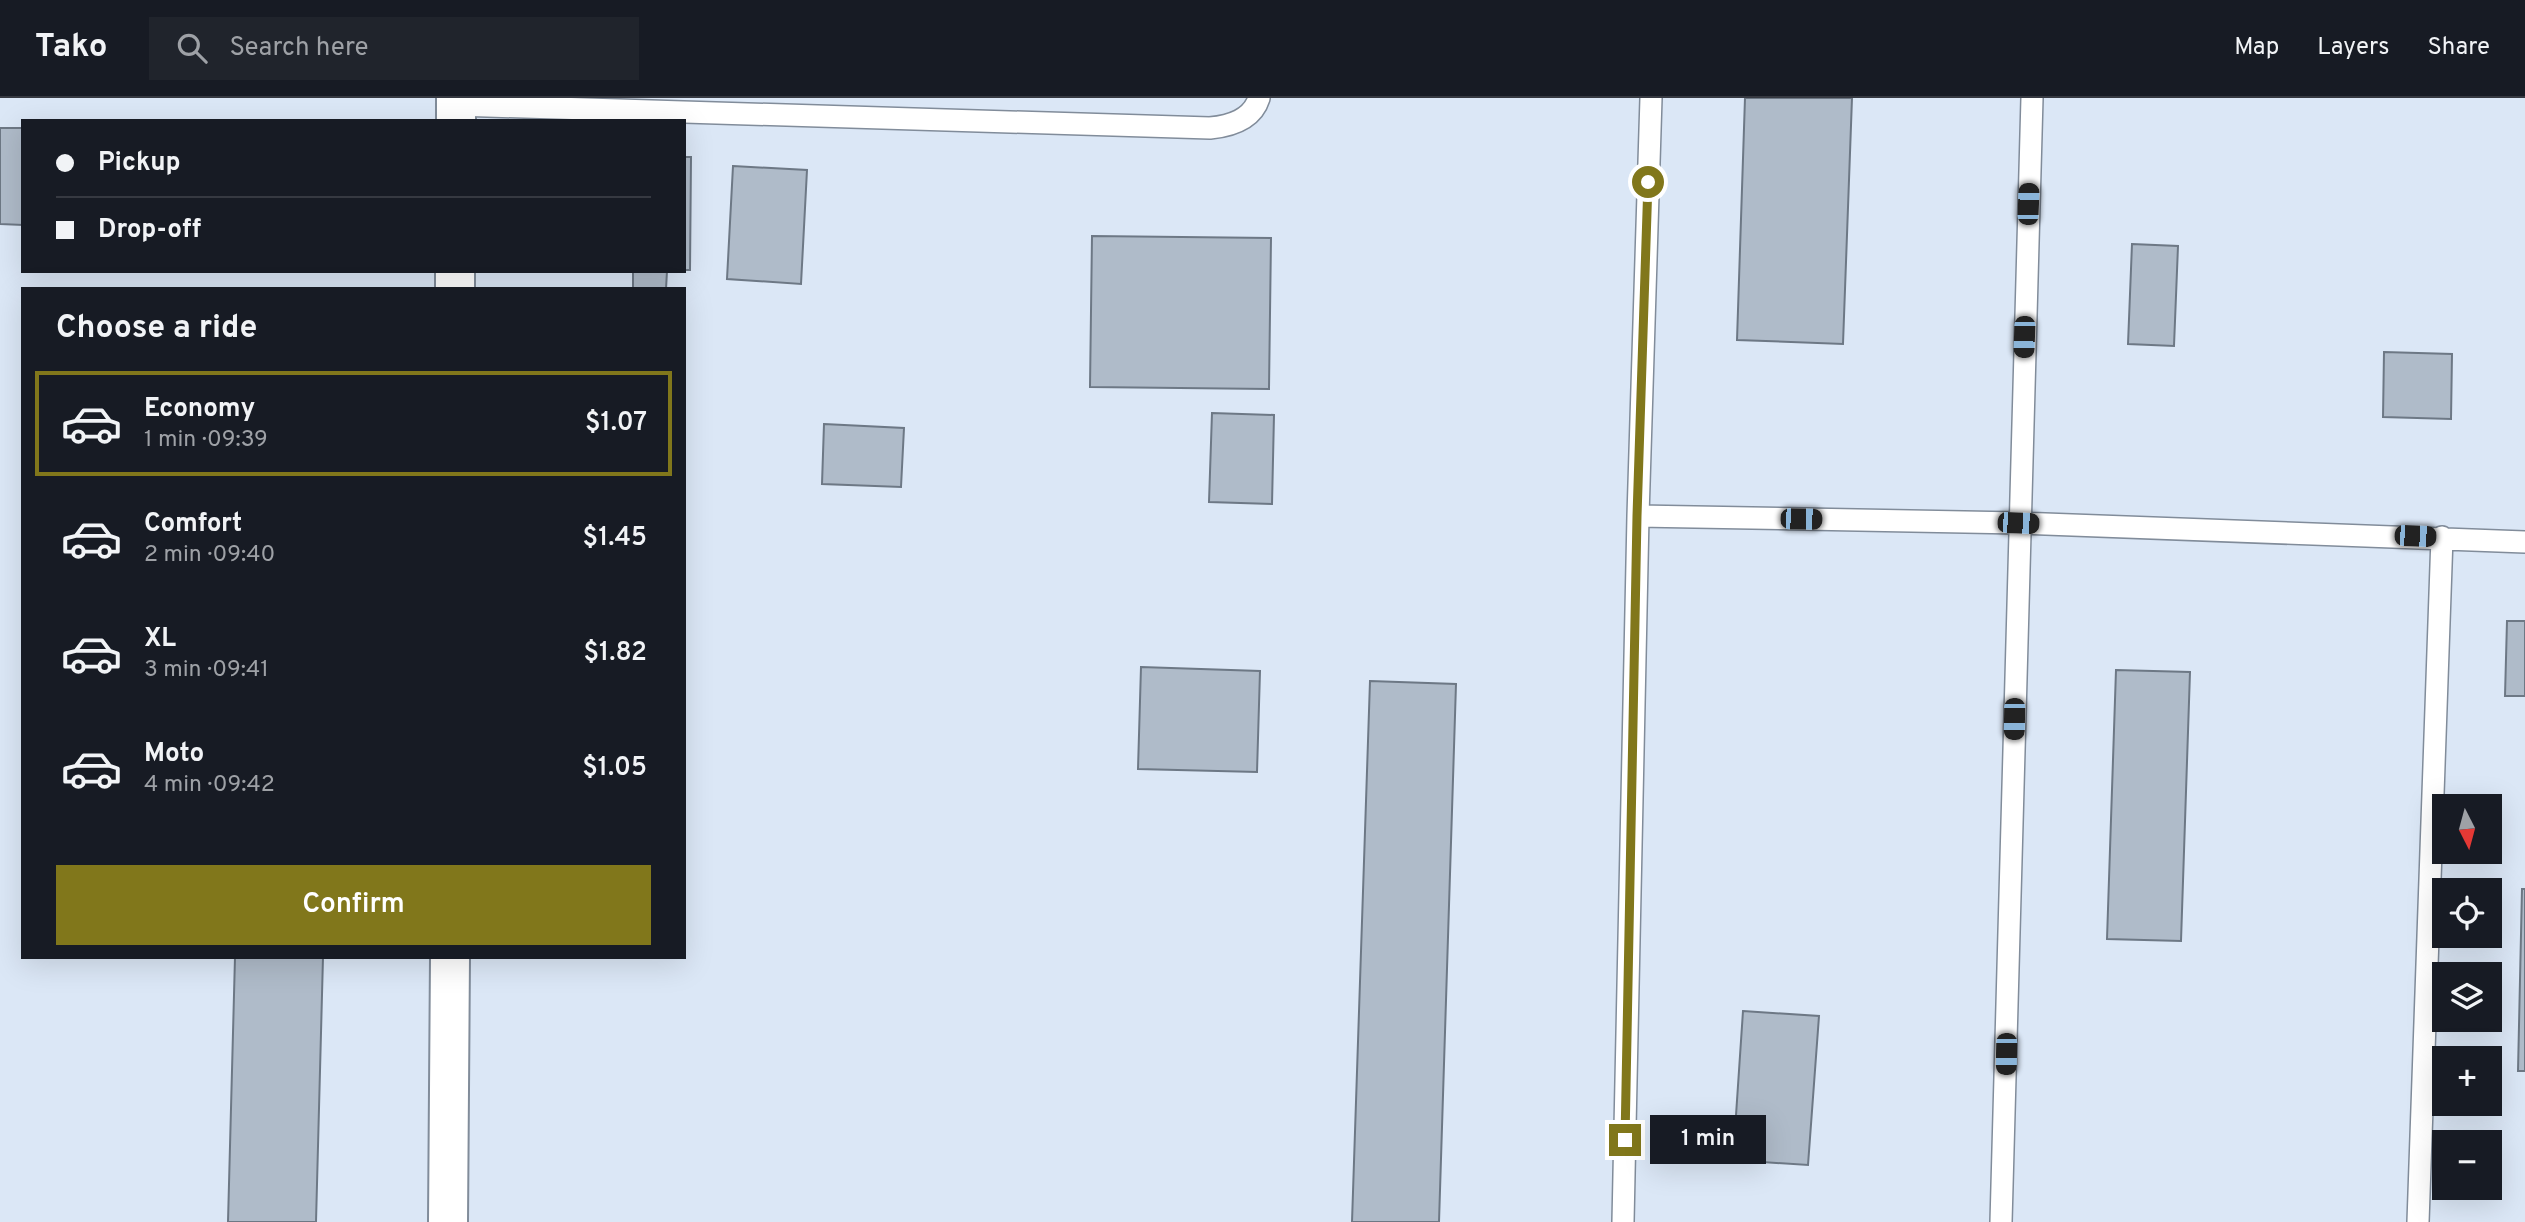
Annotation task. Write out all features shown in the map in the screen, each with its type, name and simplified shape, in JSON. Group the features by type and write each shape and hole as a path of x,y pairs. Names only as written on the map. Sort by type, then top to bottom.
{"street":[{"path":"448,1222 450,959"}],"lane":[{"path":"456,108 1210,128 1228,126 1244,118 1259,98"},
{"path":"1623,1222 1637,516 1651,98"},
{"path":"2001,1222 2018,523 2032,98"},
{"path":"1637,516 2018,523 2525,542"},
{"path":"2418,1222 2442,537"}],"building":[{"path":"1745,98 1852,98 1843,344 1737,340"},
{"path":"0,128 21,128 21,225 0,224"},
{"path":"686,157 691,157 690,270 686,270"},
{"path":"733,166 807,170 801,284 727,279"},
{"path":"1092,236 1271,238 1269,389 1090,387"},
{"path":"2132,244 2178,246 2174,346 2128,344"},
{"path":"633,273 667,273 666,287 633,287"},
{"path":"2384,352 2452,354 2451,419 2383,417"},
{"path":"1212,413 1274,415 1272,504 1209,502"},
{"path":"824,424 904,428 901,487 822,484"},
{"path":"2507,621 2525,621 2525,696 2505,696"},
{"path":"1141,667 1260,671 1257,772 1138,769"},
{"path":"2116,670 2190,672 2181,941 2107,939"},
{"path":"1370,681 1456,684 1439,1222 1352,1222"},
{"path":"2522,889 2525,889 2525,1071 2518,1071"},
{"path":"235,959 323,959 316,1222 228,1222"},
{"path":"1743,1011 1819,1016 1808,1165 1733,1160"}],"route":[{"path":"1625,1140 1637,516 1648,182"}]}
